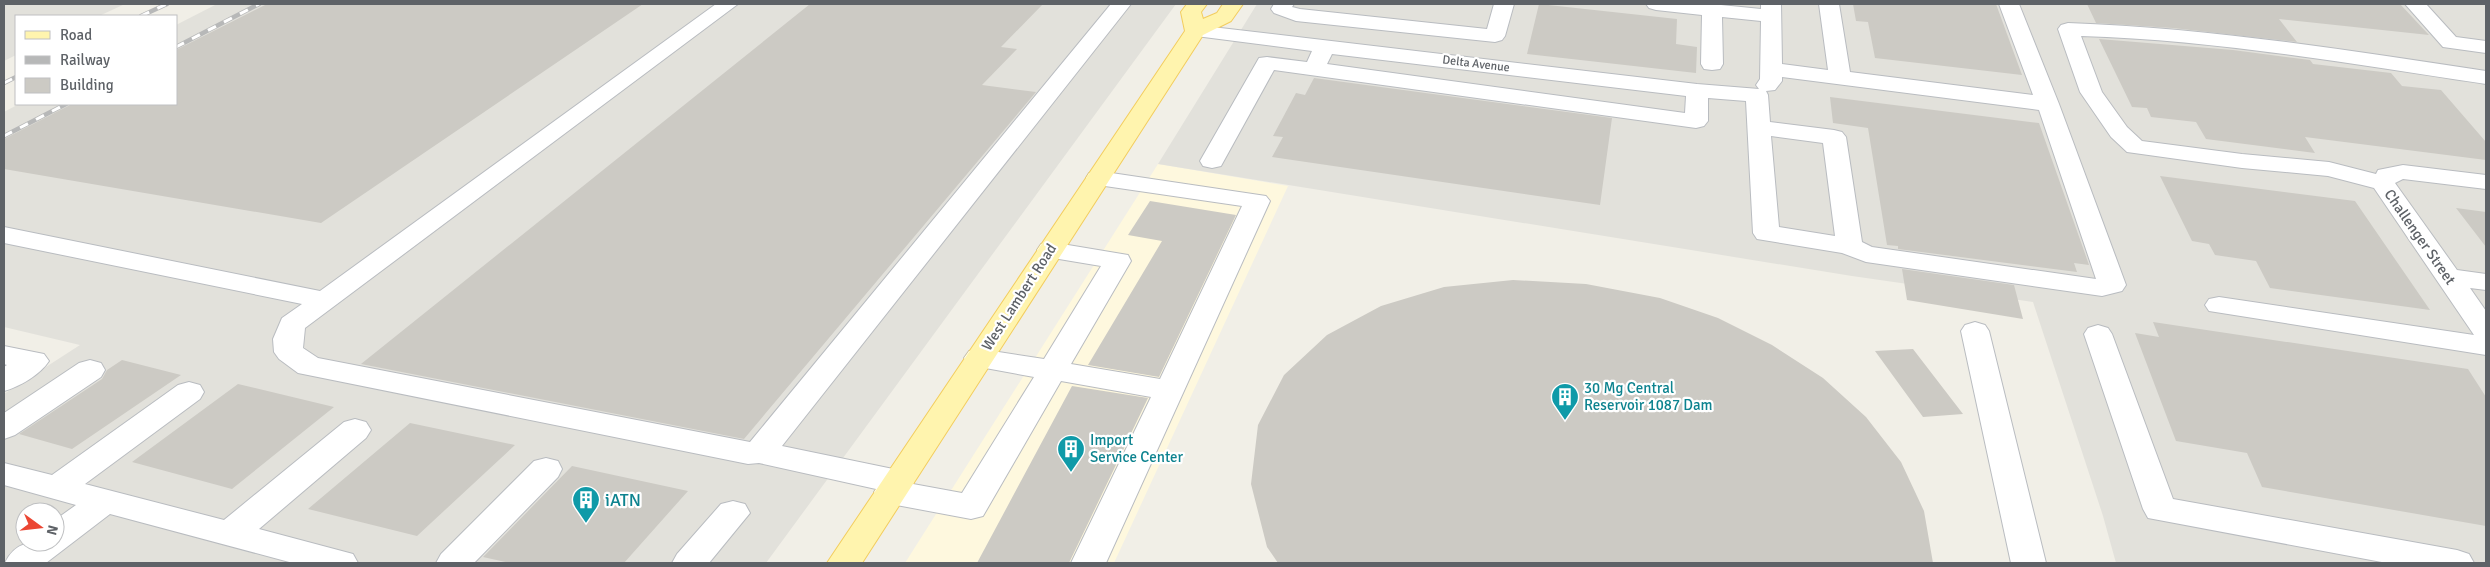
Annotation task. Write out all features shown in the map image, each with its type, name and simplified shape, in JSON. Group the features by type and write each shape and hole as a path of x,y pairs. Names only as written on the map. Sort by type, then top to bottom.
{"main road":[{"path":"1197,4 1191,12 1195,31 1224,17 1233,4"},
{"name":"West Lambert Road","path":"844,563 1195,31"}],"street":[{"path":"728,4 292,324 288,339 289,352 309,366 748,454 760,452 971,507 1051,370 1118,261 1050,250"},
{"path":"760,452 1121,4"},
{"path":"1284,4 1281,9 1296,15 1495,36 1504,4"},
{"path":"1656,4 1712,10 1771,10 1771,81 1757,95 1766,233 1850,246 1866,254 2102,288 2112,285 2048,104 2009,4"},
{"path":"1829,4 1840,77"},
{"path":"2415,4 2450,43 2486,46"},
{"path":"1712,10 1712,64"},
{"path":"2383,183 2329,169 2242,161 2136,147 2119,132 2091,92 2068,29 2117,31 2284,48 2482,80"},
{"name":"Delta Avenue","path":"1195,31 1697,90 1757,95"},
{"path":"1470,64 1477,35"},
{"path":"1314,69 1325,46"},
{"path":"1212,161 1267,63 1696,121 1697,90"},
{"path":"1771,69 2048,104"},
{"path":"1760,127 1834,137 1850,246"},
{"name":"Challenger Street","path":"2486,182 2404,172 2387,175 2383,183 2486,331"},
{"path":"1089,563 1257,201 1098,178"},
{"path":"4,235 325,300"},
{"path":"2448,277 2486,282"},
{"path":"2219,304 2486,346"},
{"path":"1975,331 2029,563"},
{"path":"2098,334 2160,509 2457,563"},
{"path":"4,355 34,361 4,381"},
{"path":"979,358 1169,390"},
{"path":"4,428 90,370"},
{"path":"58,487 189,392"},
{"path":"231,533 355,430"},
{"path":"453,563 546,469"},
{"path":"4,474 341,563"},
{"path":"65,531 106,500"},
{"path":"689,563 733,513"},
{"path":"22,563 37,552"}],"shaded area":[{"path":"4,4 125,4 101,15 15,15 15,56 4,61"},
{"path":"217,4 1176,4 766,563 4,563 4,394 80,345 4,327 4,112 17,105 178,105 178,24"},
{"path":"1257,4 2486,4 2486,563 2116,563 2103,516 2033,302 1852,276 1158,164"},
{"path":"1158,164 1288,186 1114,563 905,563"}],"building":[{"path":"267,4 643,4 321,223 4,169 4,139 70,105 178,105 178,49"},
{"path":"810,4 1043,4 1001,47 1017,49 982,85 1036,92 744,439 361,364"},
{"path":"1539,4 1677,19 1676,44 1697,47 1696,73 1527,54"},
{"path":"1853,4 1996,4 2022,75 1875,58 1868,22 1856,21"},
{"path":"2087,4 2400,4 2429,35 2279,19 2297,42 2173,28 2096,23"},
{"path":"2099,39 2233,50 2310,60 2313,64 2391,73 2402,86 2441,90 2486,142 2486,160 2305,137 2315,153 2206,139 2196,122 2151,117 2147,108 2132,107"},
{"path":"1314,78 1612,118 1600,205 1272,157 1283,137 1273,136 1296,93 1305,95"},
{"path":"1830,97 2039,123 2089,265 2074,263 2077,272 1898,249 1898,246 1887,245 1868,128 1833,123"},
{"path":"2160,176 2355,201 2430,310 2270,288 2256,261 2215,255 2209,244 2192,241"},
{"path":"1150,201 1236,215 1159,377 1088,365 1162,241 1128,235"},
{"path":"2456,208 2486,212 2486,247"},
{"path":"1902,269 2014,285 2023,319 1907,300"},
{"name":"30 Mg Central Reservoir 1087 Dam","path":"1513,280 1586,284 1660,298 1718,318 1772,345 1823,378 1866,417 1901,462 1924,511 1933,563 1278,563 1267,547 1251,484 1258,425 1284,375 1327,335 1381,306 1444,287"},
{"path":"2153,322 2468,369 2486,397 2486,526 2262,487 2247,453 2176,441 2135,333 2159,337"},
{"path":"1913,349 1963,414 1923,417 1875,351"},
{"path":"122,360 181,375 72,449 19,434 102,379 107,370"},
{"path":"238,384 334,407 232,489 132,462"},
{"name":"Import Service Center","path":"1072,386 1148,398 1069,563 977,563"},
{"path":"410,423 515,445 417,536 308,509"},
{"name":"iATN","path":"572,466 688,491 624,563 510,563 483,557"}],"railway":[{"path":"143,15 167,4"},
{"path":"178,46 259,4"},
{"path":"4,83 15,78"},
{"path":"4,136 64,105"}],"place":[{"name":"30 Mg Central Reservoir 1087 Dam","path":"1565,421"},
{"name":"Import Service Center","path":"1071,473"},
{"name":"iATN","path":"586,524"}]}
